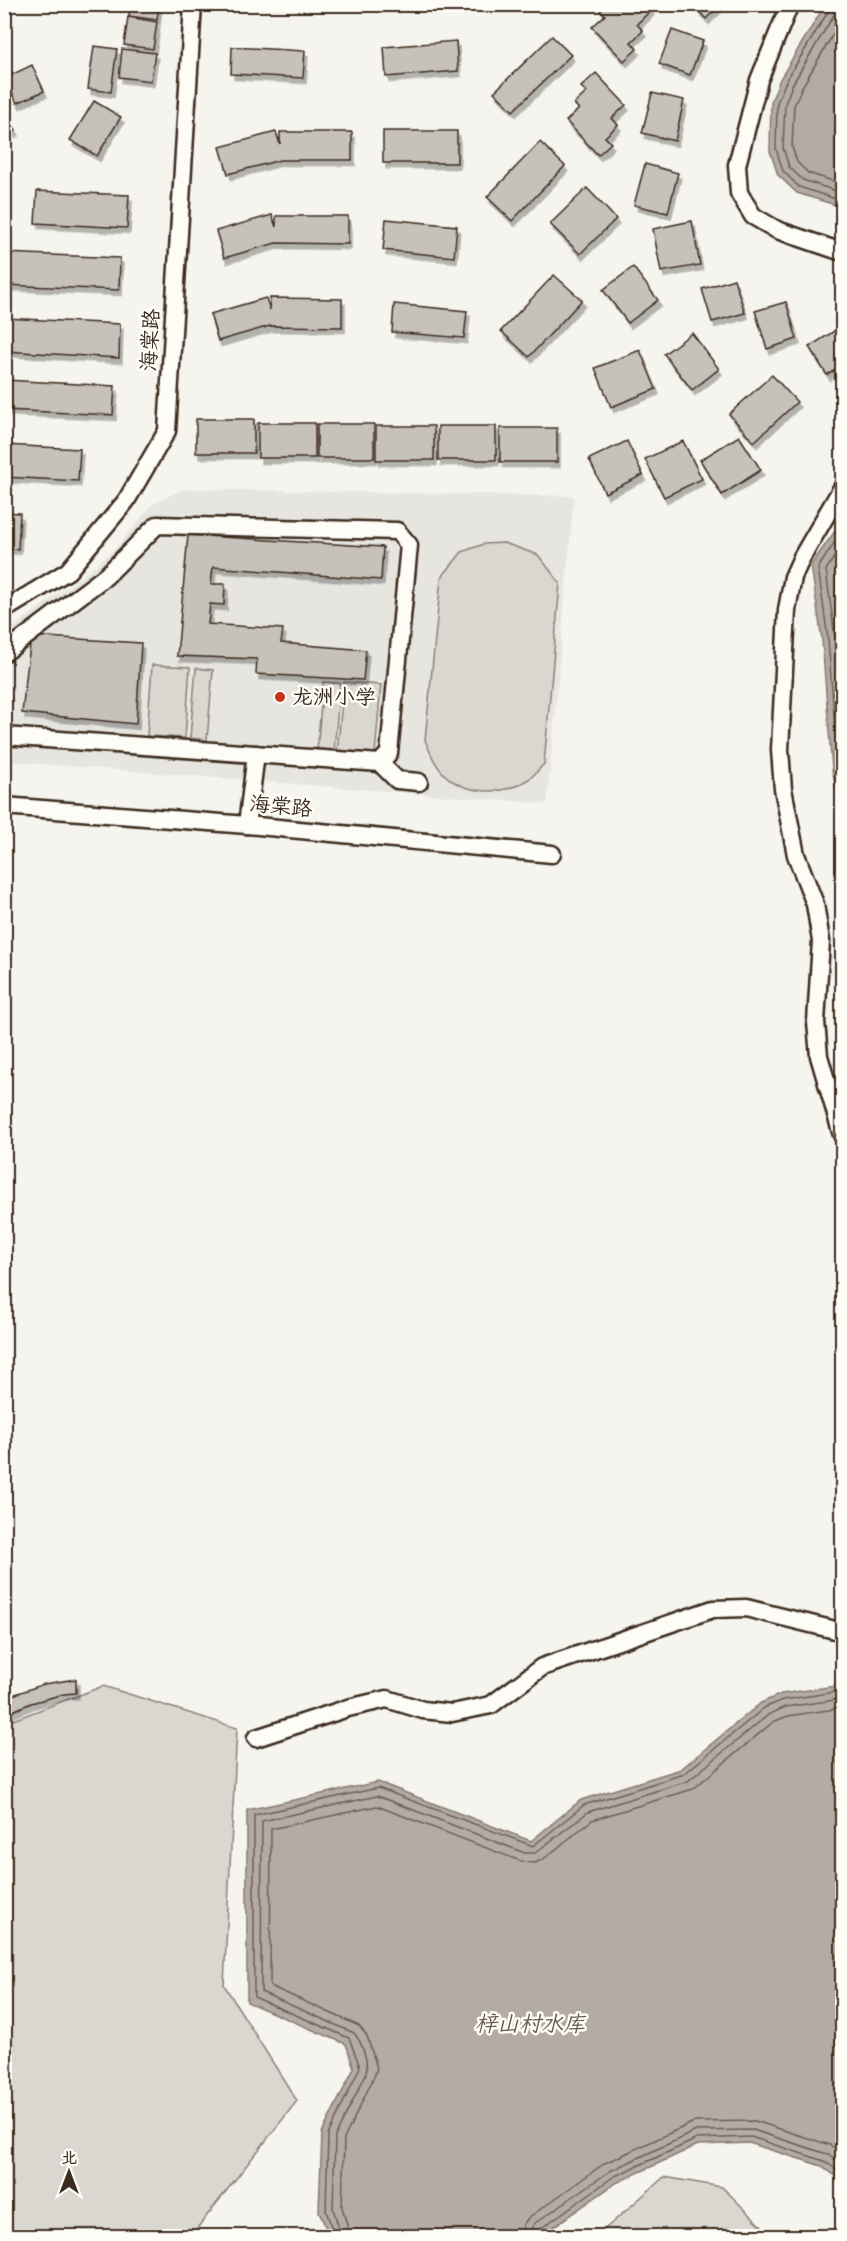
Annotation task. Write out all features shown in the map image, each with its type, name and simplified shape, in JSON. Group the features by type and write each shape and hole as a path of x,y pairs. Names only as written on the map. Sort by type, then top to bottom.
{"street":[{"name":"海棠路","path":"4,610 68,571 126,501 167,431 193,4"},
{"path":"790,4 756,91 737,165 739,192 753,216 777,230 843,252"},
{"path":"843,488 802,557 793,578 787,610 780,750 783,789 796,855 815,904 821,941 816,1022 819,1056 843,1135"},
{"path":"4,653 106,576 157,525 398,531 409,545 389,753 380,763"},
{"path":"4,736 380,763 398,780 419,782"},
{"path":"248,825 256,754"},
{"name":"海棠路","path":"4,806 248,825 552,854"},
{"path":"256,1738 348,1708 387,1699 423,1710 452,1713 491,1705 542,1667 713,1609 746,1608 835,1630 843,1629"}],"shaded area":[{"name":"龙洲小学","path":"183,489 574,496 547,804 5,761 5,633 117,547 153,504"},
{"path":"504,543 538,555 560,583 544,764 531,777 517,785 495,791 484,791 461,786 443,773 425,740 441,578 462,552 484,544"},
{"path":"152,665 190,667 185,738 147,736"},
{"path":"196,668 213,670 207,740 190,738"},
{"path":"323,682 340,683 334,752 317,751"},
{"path":"344,682 381,685 375,754 337,753"},
{"path":"103,1686 237,1728 224,1985 297,2101 191,2236 5,2236 5,1723"},
{"path":"664,2177 722,2187 772,2236 597,2236"}],"water":[{"path":"825,5 842,5 842,207 797,193 778,175 770,151 771,102 780,79"},
{"path":"842,521 842,815 832,770 822,640 811,565"},
{"name":"梓山村水库","path":"842,1685 842,2181 822,2166 749,2143 698,2145 616,2183 540,2236 329,2236 319,2211 322,2133 354,2068 346,2044 247,2002 247,1810 378,1782 531,1841 581,1800 681,1769 761,1703 781,1694"}],"building":[{"path":"130,4 159,4 157,20 129,16"},
{"path":"605,4 646,4 651,10 637,24 643,31 631,42 637,49 624,61 592,27 605,15 600,10"},
{"path":"692,4 721,4 706,19"},
{"path":"128,17 157,22 153,49 124,45"},
{"path":"672,30 703,41 690,75 659,64"},
{"path":"552,36 571,55 513,111 494,92"},
{"path":"456,41 458,71 386,77 384,47"},
{"path":"94,46 117,49 111,92 88,89"},
{"path":"232,47 305,51 303,78 231,74"},
{"path":"122,49 155,53 151,81 119,77"},
{"path":"32,65 44,91 17,103 5,78"},
{"path":"596,73 626,105 612,118 618,125 605,137 611,143 598,155 566,121 579,109 574,104 587,92 581,87"},
{"path":"652,93 684,100 675,141 642,133"},
{"path":"94,101 121,117 97,156 70,140"},
{"path":"4,111 16,130 4,137"},
{"path":"383,131 457,131 457,163 383,163"},
{"path":"276,132 280,144 280,132 352,132 352,160 280,160 228,174 220,147"},
{"path":"540,142 565,166 512,221 487,197"},
{"path":"645,164 678,173 668,213 634,205"},
{"path":"587,188 616,219 580,254 550,224"},
{"path":"37,191 129,195 127,228 35,223"},
{"path":"272,215 276,227 276,216 348,216 348,244 276,243 224,258 216,231"},
{"path":"386,219 457,226 454,257 383,250"},
{"path":"692,221 700,265 661,272 653,229"},
{"path":"4,253 120,258 119,290 4,285"},
{"path":"633,267 658,300 628,323 603,290"},
{"path":"554,275 582,300 529,357 501,331"},
{"path":"734,279 745,313 712,322 702,289"},
{"path":"266,298 270,310 270,298 342,299 342,327 270,326 218,341 210,314"},
{"path":"786,302 797,339 767,349 755,311"},
{"path":"394,304 467,311 464,338 392,332"},
{"path":"4,318 120,324 119,358 4,351"},
{"path":"842,326 842,366 827,375 809,347"},
{"path":"692,333 719,369 692,390 664,354"},
{"path":"640,350 656,389 611,407 595,368"},
{"path":"772,375 797,402 754,442 729,414"},
{"path":"4,380 115,386 113,415 4,410"},
{"path":"196,419 254,419 254,453 196,453"},
{"path":"258,423 315,423 315,458 258,458"},
{"path":"317,424 374,424 374,458 317,458"},
{"path":"376,426 434,426 434,460 376,460"},
{"path":"438,426 496,426 496,460 438,460"},
{"path":"500,428 557,428 557,462 500,462"},
{"path":"739,436 761,470 722,495 700,460"},
{"path":"627,441 643,475 605,493 589,459"},
{"path":"683,441 702,479 664,497 645,459"},
{"path":"4,445 80,449 78,481 4,477"},
{"path":"4,512 20,513 18,549 4,548"},
{"path":"188,535 383,547 381,580 213,567 211,584 225,584 224,605 210,604 208,624 283,629 281,643 366,650 363,680 256,674 257,659 177,656"},
{"path":"31,636 141,643 136,724 22,713"},
{"path":"76,1679 76,1693 31,1703 4,1715 4,1698 44,1684"}],"place":[{"name":"龙洲小学","path":"280,697"}]}
